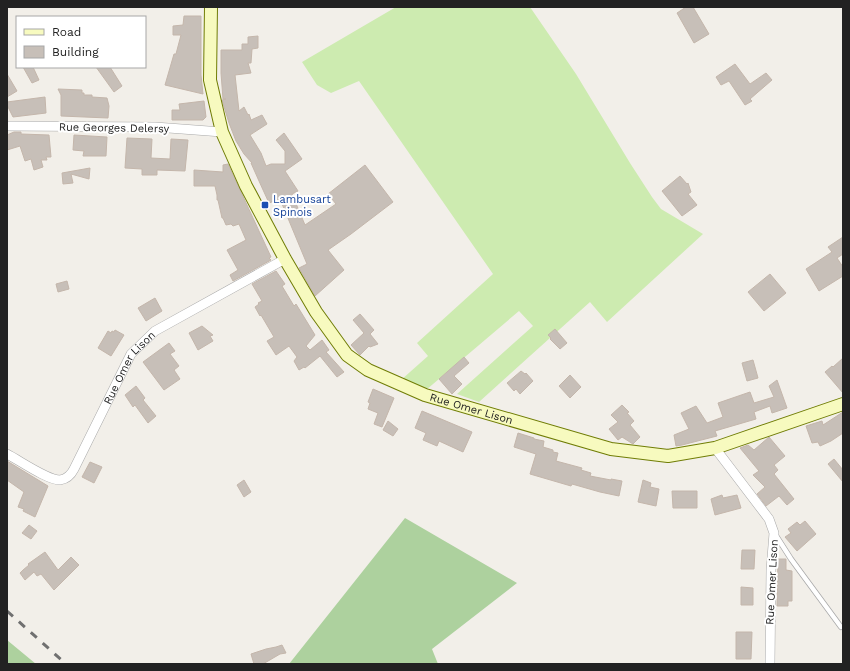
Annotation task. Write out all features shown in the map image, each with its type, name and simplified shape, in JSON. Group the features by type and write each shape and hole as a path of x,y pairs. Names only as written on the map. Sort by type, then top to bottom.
{"street":[{"name":"Rue Omer Lison","path":"211,7 210,80 222,132 246,186 285,259 316,312 347,355 368,370 425,395 611,449 668,456 715,448 843,404"},
{"name":"Rue Georges Delersy","path":"7,126 155,127 222,132"},
{"name":"Rue Omer Lison","path":"7,454 52,479 61,480 70,475 131,354 155,332 285,259"},
{"name":"Rue Omer Lison","path":"715,448 769,519 774,533 770,664"}],"lane":[{"path":"774,533 791,559 841,627"}],"green space":[{"path":"396,7 530,7 576,74 630,163 661,209 703,234 607,322 590,302 479,402 457,394 533,326 519,311 426,390 401,380 428,356 417,343 493,274 359,81 331,93 317,85 302,62"},
{"path":"405,518 517,583 432,649 438,664 289,664"},
{"path":"7,640 36,664 7,664"}],"building":[{"path":"686,7 693,7 709,34 694,43 677,13"},
{"path":"184,16 201,16 201,75 203,94 165,85 181,35 173,35 173,26 183,25"},
{"path":"258,36 258,48 252,49 251,63 248,63 251,73 235,75 239,111 244,107 251,120 262,115 267,124 250,135 261,153 266,166 271,164 285,164 285,151 276,140 284,133 302,159 285,171 298,191 292,194 305,225 336,204 328,194 365,165 393,202 328,250 344,270 315,296 299,268 307,264 280,199 269,203 252,163 236,141 222,100 226,99 223,99 221,50 242,50 242,44 248,44 248,37"},
{"path":"735,64 750,84 766,73 772,80 750,99 752,101 745,105 729,81 721,85 716,77"},
{"path":"24,68 33,68 39,80 32,83"},
{"path":"97,68 111,68 122,86 114,92"},
{"path":"7,74 17,91 7,97"},
{"path":"58,89 82,90 84,95 107,98 109,106 108,118 61,116 61,95"},
{"path":"45,97 46,113 13,117 7,105 7,102"},
{"path":"204,101 206,117 203,120 172,120 172,110 180,110 179,104"},
{"path":"14,132 21,132 21,134 49,135 51,157 46,157 47,160 41,160 43,167 34,170 31,159 25,161 20,146 7,150 7,135"},
{"path":"74,135 107,137 106,156 83,156 84,151 73,150"},
{"path":"127,138 152,139 151,158 170,159 171,139 188,140 185,171 157,170 157,175 142,175 142,169 125,168"},
{"path":"228,164 271,257 269,258 271,260 233,281 230,275 238,270 227,250 246,240 239,224 233,226 231,224 226,225 222,218 215,186 194,186 194,170 223,172 223,165"},
{"path":"90,168 89,179 71,174 73,183 63,184 62,173"},
{"path":"680,176 687,184 688,183 691,192 688,194 697,205 682,216 662,191"},
{"path":"843,237 843,254 837,258 843,267 843,276 819,291 806,269 832,252 828,247"},
{"path":"276,271 285,284 282,286 294,306 296,304 315,335 306,346 310,350 322,340 329,350 326,352 344,372 337,377 320,356 305,368 304,367 299,370 294,361 297,357 289,346 276,355 267,341 274,337 255,307 262,301 252,284"},
{"path":"770,274 786,293 764,311 748,292"},
{"path":"67,281 69,289 58,292 56,284"},
{"path":"155,298 162,311 146,321 138,308"},
{"path":"360,314 374,330 370,334 378,344 369,346 360,355 351,345 364,333 353,320"},
{"path":"202,326 213,335 210,336 213,341 198,350 189,333"},
{"path":"555,329 567,343 560,349 548,335"},
{"path":"115,330 124,335 111,356 98,348 108,331 111,333"},
{"path":"169,343 175,351 170,354 179,366 174,370 180,379 164,390 143,362"},
{"path":"464,357 469,363 454,376 462,384 452,394 439,379"},
{"path":"843,358 843,393 825,372"},
{"path":"753,360 758,378 747,381 742,363"},
{"path":"521,371 525,374 526,373 533,381 520,394 516,389 514,391 507,383"},
{"path":"570,375 581,387 570,398 559,386"},
{"path":"777,380 787,408 772,413 770,406 754,412 756,419 715,431 717,436 676,446 674,435 689,429 681,413 696,406 707,423 723,417 718,403 750,392 754,403 774,397 769,386"},
{"path":"136,386 145,398 143,400 156,416 148,423 135,405 133,407 125,395"},
{"path":"373,389 394,398 382,427 374,424 378,413 368,409 370,403 368,402"},
{"path":"622,405 629,412 627,413 634,421 630,425 640,437 633,444 622,437 618,440 609,429 618,422 611,415"},
{"path":"422,411 472,432 463,452 439,441 437,446 423,440 426,433 415,428"},
{"path":"843,412 843,433 820,446 818,442 812,443 806,426 822,421 823,425"},
{"path":"388,421 398,429 393,436 383,430"},
{"path":"518,433 544,441 543,447 558,453 556,461 582,468 581,470 591,473 590,476 622,481 619,496 572,484 571,486 530,474 536,454 514,447"},
{"path":"769,437 785,456 774,465 778,470 774,474 794,499 787,505 779,496 766,506 757,494 765,487 753,475 759,471 740,448 748,445 754,450"},
{"path":"834,459 843,470 843,482 828,464"},
{"path":"7,461 48,486 35,517 23,511 24,509 18,507 24,492 7,480"},
{"path":"90,462 102,467 94,483 82,477"},
{"path":"244,480 251,492 244,497 237,485"},
{"path":"643,480 651,483 650,487 659,489 656,506 638,502"},
{"path":"672,491 697,491 697,508 673,508"},
{"path":"722,495 723,498 737,495 741,508 715,515 711,499"},
{"path":"805,521 816,534 797,551 785,537 791,533 788,529 797,522 800,525"},
{"path":"29,525 37,531 31,539 22,533"},
{"path":"742,550 755,550 754,569 741,569"},
{"path":"45,552 58,570 71,557 79,565 54,590 41,574 37,576 34,572 25,580 20,573 29,565 28,564"},
{"path":"778,559 786,559 786,570 792,571 792,601 788,601 788,606 777,606"},
{"path":"741,587 753,588 753,605 741,605"},
{"path":"736,632 752,632 751,659 736,659"},
{"path":"282,645 286,653 280,654 263,664 254,664 251,654"}],"railway":[{"path":"7,611 66,664"}],"place":[{"name":"Lambusart Spinois","path":"265,205"}]}
